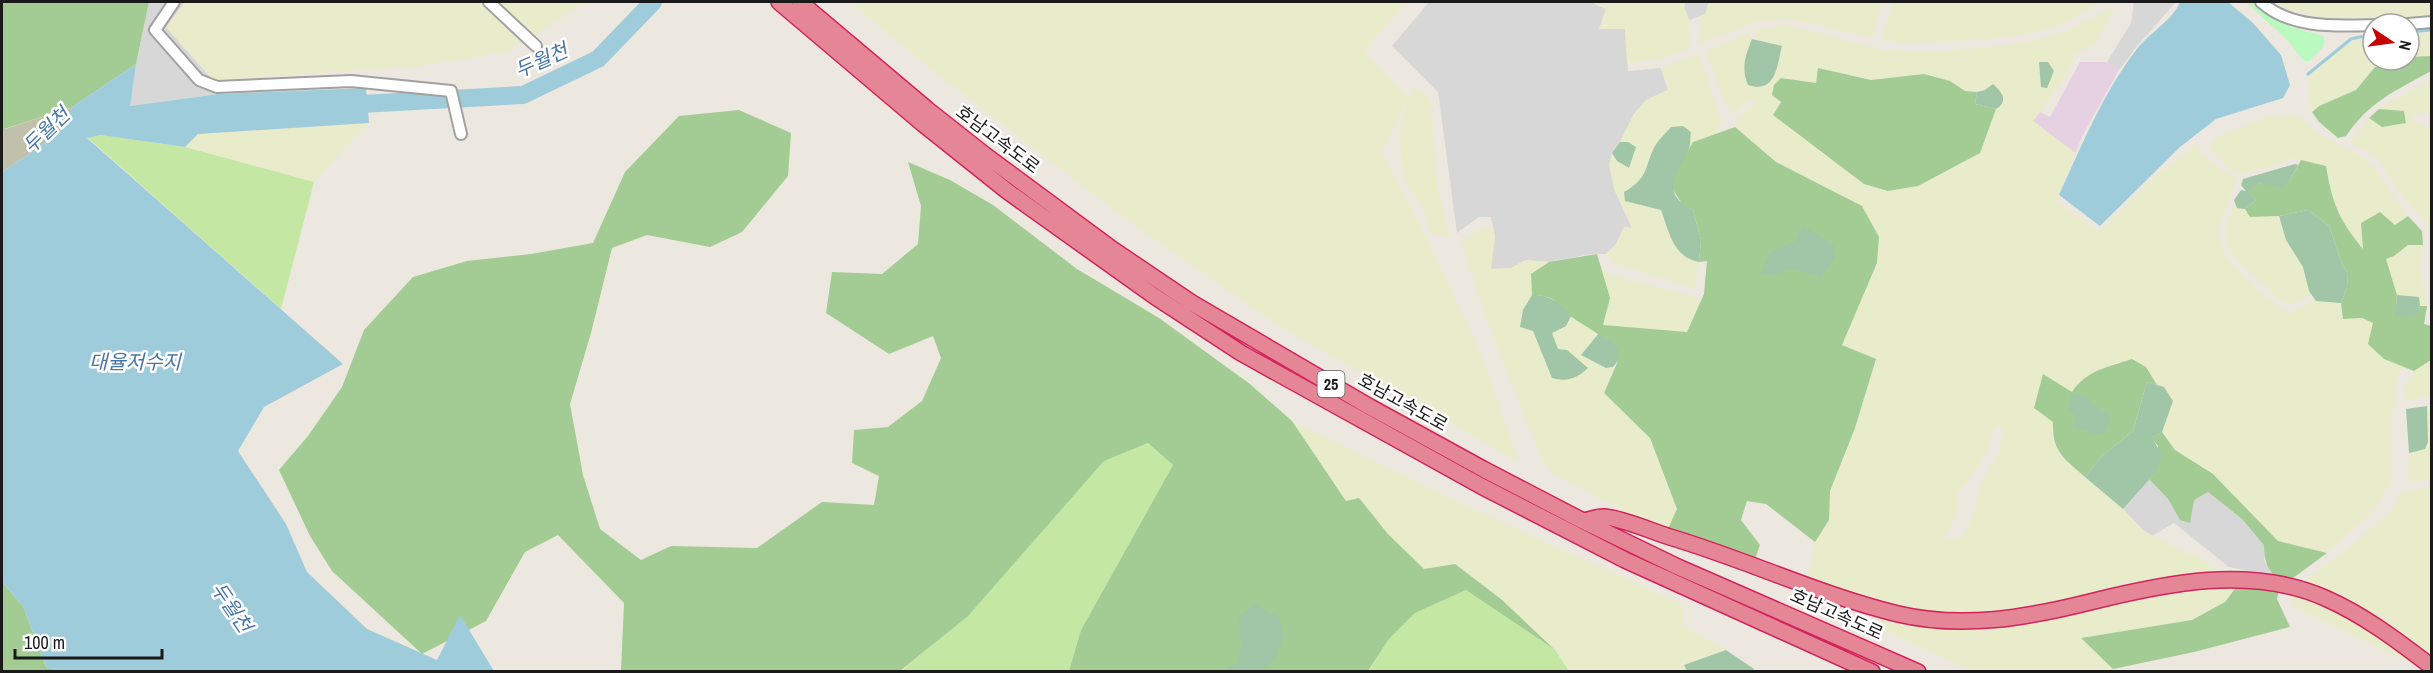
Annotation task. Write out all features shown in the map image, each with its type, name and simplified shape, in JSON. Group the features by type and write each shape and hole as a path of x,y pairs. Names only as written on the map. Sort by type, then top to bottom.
{"highway":[{"name":"호남고속도로","path":"779,2 923,124 1007,191 1154,296 1242,353 1481,486 1625,560 1872,672"},
{"name":"호남고속도로","path":"800,2 985,155 1112,249 1192,303 1370,407 1583,521 1678,567 1918,671"},
{"path":"1583,521 1605,517 1722,552 1866,605 1898,614 1938,621 2005,620 2175,584 2220,579 2257,581 2292,587 2324,597 2354,612 2385,631 2432,667"}],"street":[{"path":"174,2 155,30 199,80 217,87 351,81 452,91 461,134"},
{"path":"489,2 536,46"},
{"path":"2261,2 2292,19 2329,26 2361,25"}],"shaded area":[{"path":"149,2 185,2 166,27 213,80 218,94 129,106"},
{"path":"185,2 583,2 505,52 411,67 213,80 166,27"},
{"path":"850,2 1406,2 1364,51 1409,97 1382,152 1424,232 1480,351 1519,462 1277,325 1119,214 927,66"},
{"path":"1429,2 1591,2 1606,9 1600,29 1625,29 1628,71 1661,68 1668,90 1646,100 1634,114 1612,153 1614,189 1632,228 1624,227 1616,244 1606,254 1591,254 1549,262 1526,260 1511,268 1490,269 1495,237 1491,217 1479,217 1457,233 1438,92 1392,46"},
{"path":"1591,2 1686,2 1684,7 1689,20 1690,48 1665,58 1627,64 1625,29 1599,29 1606,9"},
{"path":"1686,2 1709,2 1705,14 1689,20 1684,7"},
{"path":"1709,2 1882,2 1873,38 1787,18 1752,23 1699,45 1699,17 1705,14"},
{"path":"1893,2 2102,2 2063,24 2036,32 1991,39 1904,43 1882,39"},
{"path":"2134,2 2176,2 2119,70 2107,62 2131,23"},
{"path":"2277,2 2431,2 2431,18 2421,18 2421,12 2361,12 2361,17 2319,17 2288,9"},
{"path":"2117,5 2094,45 2077,53 2067,73 2033,121 2075,153 2056,202 2098,230 2102,229 2158,174 2200,142 2200,152 2223,171 2237,178 2218,230 2225,255 2257,290 2287,312 2302,308 2314,299 2341,303 2343,319 2362,318 2373,323 2384,359 2403,366 2396,384 2392,411 2391,484 2372,512 2327,553 2278,541 2213,474 2175,450 2162,432 2173,401 2164,387 2157,385 2146,367 2132,360 2095,371 2080,381 2053,422 2052,438 2060,456 2123,509 2144,531 2188,554 2199,555 2219,574 2240,582 2225,602 2192,620 2081,638 2113,669 2109,671 1973,672 1880,628 1877,616 1807,583 1815,542 1829,520 1830,491 1855,428 1876,360 1841,345 1877,263 1862,206 1776,162 1735,127 1737,120 1756,103 1753,100 1747,101 1732,114 1725,102 1706,51 1748,33 1752,39 1745,55 1781,46 1758,41 1754,31 1784,24 1883,50 1938,52 2018,44 2065,32","holes":["1819,68 1871,80 1924,74 1950,81 1965,91 1985,90 1993,85 2001,106 1996,109 1980,153 1773,114 1781,102 1782,78 1816,84","1998,425 2003,429 1999,451 1981,484 1973,518 1961,538 1943,541 1959,508 1956,494 1967,483 1989,449 1990,436"]},
{"path":"2421,33 2431,33 2431,56 2421,56"},
{"path":"2360,38 2361,72 2371,72 2356,90 2319,106 2312,112 2309,100 2310,76 2340,49"},
{"path":"1698,54 1722,120 1717,133 1694,142 1689,148 1691,132 1655,146 1647,171 1626,201 1661,210 1670,236 1690,260 1699,262 1695,288 1612,263 1606,254 1616,244 1624,227 1632,228 1614,189 1609,165 1612,153 1617,161 1628,142 1620,142 1634,114 1646,100 1668,90 1661,68"},
{"path":"2080,62 2107,62 2119,70 2075,153 2033,121 2040,112 2050,117"},
{"path":"2431,79 2431,114 2413,114 2413,123 2426,125 2431,130 2431,229 2394,185 2378,159 2349,143 2369,118 2382,127 2404,111 2379,109"},
{"path":"1414,86 1431,100 1437,183 1450,238 1430,233 1424,210 1403,179 1399,125"},
{"path":"72,107 67,125 2,172 2,124 5,129"},
{"path":"2293,115 2302,119 2319,134 2355,153 2373,166 2408,216 2364,250 2346,228 2331,197 2326,166 2292,158 2272,167 2242,173 2232,171 2210,150 2210,143 2216,137 2268,117"},
{"path":"369,123 314,182 185,147 198,134"},
{"path":"2234,200 2237,208 2245,209 2250,216 2279,216 2286,240 2304,267 2311,293 2304,299 2290,305 2275,297 2229,252 2225,229"},
{"path":"1485,227 1493,227 1495,237 1491,269 1511,268 1526,260 1549,262 1531,274 1532,295 1523,310 1520,327 1533,331 1539,347 1558,349 1552,333 1566,326 1571,316 1599,333 1581,355 1606,368 1613,367 1604,393 1650,438 1677,509 1666,533 1552,473 1541,458 1488,323 1461,241"},
{"path":"2408,245 2423,245 2420,271 2427,306 2420,306 2419,297 2397,295 2386,259"},
{"path":"1602,270 1615,276 1696,297 1700,303 1687,332 1603,325 1610,298"},
{"path":"2431,360 2431,401 2429,396 2406,400 2405,388 2414,371"},
{"path":"2427,406 2431,413 2431,479 2407,482 2409,453 2413,453 2428,442"},
{"path":"1292,421 1465,505 1682,604 1683,625 1726,650 1685,664 1687,671 1569,671 1555,650 1501,599 1455,564 1424,569 1388,534 1359,498 1347,502"},
{"path":"2149,479 2168,499 2180,520 2194,500 2208,492 2242,519 2265,545 2264,561 2274,576 2229,567 2174,523 2152,536 2144,531 2123,509"},
{"path":"2431,488 2431,671 2427,671 2295,607 2290,596 2297,587 2390,512 2404,491"}],"green space":[{"path":"2,2 149,2 136,64 72,107 4,129 2,124"},
{"path":"2246,2 2252,2 2268,15 2285,24 2324,36 2324,46 2310,61 2304,61 2287,40"},
{"path":"1752,39 1782,46 1774,76 1764,86 1748,85 1746,79 1745,62"},
{"path":"2421,56 2431,56 2431,71 2374,105 2346,136 2338,138 2319,122 2312,112 2319,106 2356,90 2371,72 2421,72"},
{"path":"2039,62 2048,62 2054,71 2047,88 2041,87"},
{"path":"1818,68 1871,80 1924,74 1950,81 1965,91 1977,92 1975,104 1996,109 1980,153 1918,186 1888,191 1864,184 1773,115 1781,102 1772,95 1774,85 1781,78 1816,83"},
{"path":"1993,84 2003,96 2000,106 1996,109 1975,104 1977,92"},
{"path":"2379,109 2404,111 2406,123 2382,127 2369,118"},
{"path":"739,110 791,133 788,176 742,232 710,247 647,235 612,248 591,333 570,404 583,475 600,529 641,560 671,546 757,548 822,502 874,505 879,476 852,463 854,430 888,427 922,401 941,358 933,336 889,354 826,313 832,272 882,274 918,244 921,206 908,162 950,180 993,205 1077,269 1159,318 1250,384 1292,421 1346,501 1359,498 1388,534 1424,569 1455,564 1501,599 1555,650 1466,590 1415,613 1389,639 1368,671 1069,671 1081,630 1173,465 1148,443 1104,461 968,616 900,671 621,671 624,603 558,535 525,552 486,621 422,654 332,571 310,536 279,470 308,436 342,387 364,330 413,277 467,261 531,254 593,243 625,172 679,116"},
{"path":"1683,126 1691,132 1690,144 1675,176 1673,190 1676,197 1693,210 1701,240 1699,262 1683,255 1678,249 1661,210 1625,201 1624,192 1642,177 1658,141 1671,127"},
{"path":"1735,127 1776,162 1862,206 1879,237 1877,263 1842,345 1876,359 1855,428 1830,491 1829,520 1815,542 1766,504 1747,501 1741,520 1760,545 1752,568 1666,533 1677,509 1650,438 1604,393 1618,361 1617,348 1567,314 1557,302 1548,297 1532,295 1531,274 1549,262 1597,254 1610,298 1603,325 1687,332 1704,294 1707,261 1699,262 1701,240 1693,210 1683,205 1673,190 1673,176 1693,142"},
{"path":"100,135 185,147 314,182 281,309 87,137"},
{"path":"1620,142 1628,142 1636,147 1629,168 1617,161 1612,153"},
{"path":"2301,160 2326,166 2331,190 2342,220 2363,249 2361,223 2380,212 2395,225 2408,216 2422,231 2423,245 2408,245 2386,259 2397,295 2396,306 2415,316 2420,306 2427,306 2424,324 2431,326 2431,360 2414,371 2384,359 2368,344 2373,323 2362,318 2343,319 2341,303 2347,287 2348,274 2342,264 2329,226 2308,210 2279,216 2250,217 2245,209 2256,200 2247,191 2261,183 2289,182"},
{"path":"2298,165 2289,182 2281,188 2261,183 2248,191 2256,200 2245,209 2237,208 2234,200 2241,190 2246,191 2241,185 2243,179"},
{"path":"2308,210 2329,226 2342,264 2348,274 2347,287 2341,303 2316,301 2309,291 2303,267 2286,240 2279,216"},
{"path":"1803,226 1834,245 1835,258 1821,277 1791,269 1772,275 1761,274 1769,253 1794,242"},
{"path":"1532,295 1545,296 1563,307 1571,316 1566,326 1552,333 1558,349 1567,350 1588,368 1579,375 1562,380 1552,378 1533,331 1520,327 1523,310"},
{"path":"2397,295 2419,297 2420,306 2416,316 2395,317"},
{"path":"1599,333 1618,348 1618,361 1613,367 1606,368 1581,355"},
{"path":"2132,359 2146,367 2157,385 2147,382 2133,431 2102,456 2085,477 2065,459 2057,448 2053,422 2034,408 2043,374 2072,392 2091,374"},
{"path":"2147,382 2164,387 2173,401 2162,432 2152,437 2162,456 2155,473 2123,509 2085,477 2102,456 2133,431"},
{"path":"2072,393 2088,397 2095,406 2111,416 2105,433 2091,433 2073,426 2076,415 2068,412"},
{"path":"2427,406 2428,442 2425,449 2409,453 2406,409"},
{"path":"2162,432 2175,450 2213,474 2278,541 2327,553 2293,578 2281,580 2272,573 2267,565 2264,545 2242,519 2208,492 2194,500 2190,523 2180,520 2168,499 2149,479 2155,473 2158,446 2151,437"},
{"path":"1148,443 1173,465 1081,630 1069,671 900,672 968,615 1104,461"},
{"path":"2,582 23,606 46,667 59,671 2,671"},
{"path":"2240,582 2279,589 2277,599 2290,627 2194,652 2113,669 2081,638 2192,620 2225,602"},
{"path":"1466,590 1555,650 1569,671 1368,672 1389,639 1415,613"},
{"path":"1254,604 1279,617 1284,634 1275,660 1260,671 1220,671 1236,664 1241,647 1239,617"},
{"path":"1726,650 1754,669 1753,671 1687,671 1684,665"}],"water":[{"path":"2180,2 2228,2 2253,23 2281,55 2290,85 2283,98 2216,119 2180,147 2100,226 2059,195 2114,83 2137,49 2172,15"},
{"name":"대율저수지","path":"136,64 130,106 218,94 366,88 369,123 198,134 185,147 100,135 87,138 343,364 264,407 238,451 286,524 307,572 367,629 437,660 460,615 494,671 59,672 46,667 23,606 2,582 2,172 35,150 66,125 72,107"}],"waterway":[{"name":"두월천","path":"343,105 523,95 598,59 653,2"},
{"path":"2421,31 2432,30"},
{"path":"2308,74 2351,39 2361,37"}]}
